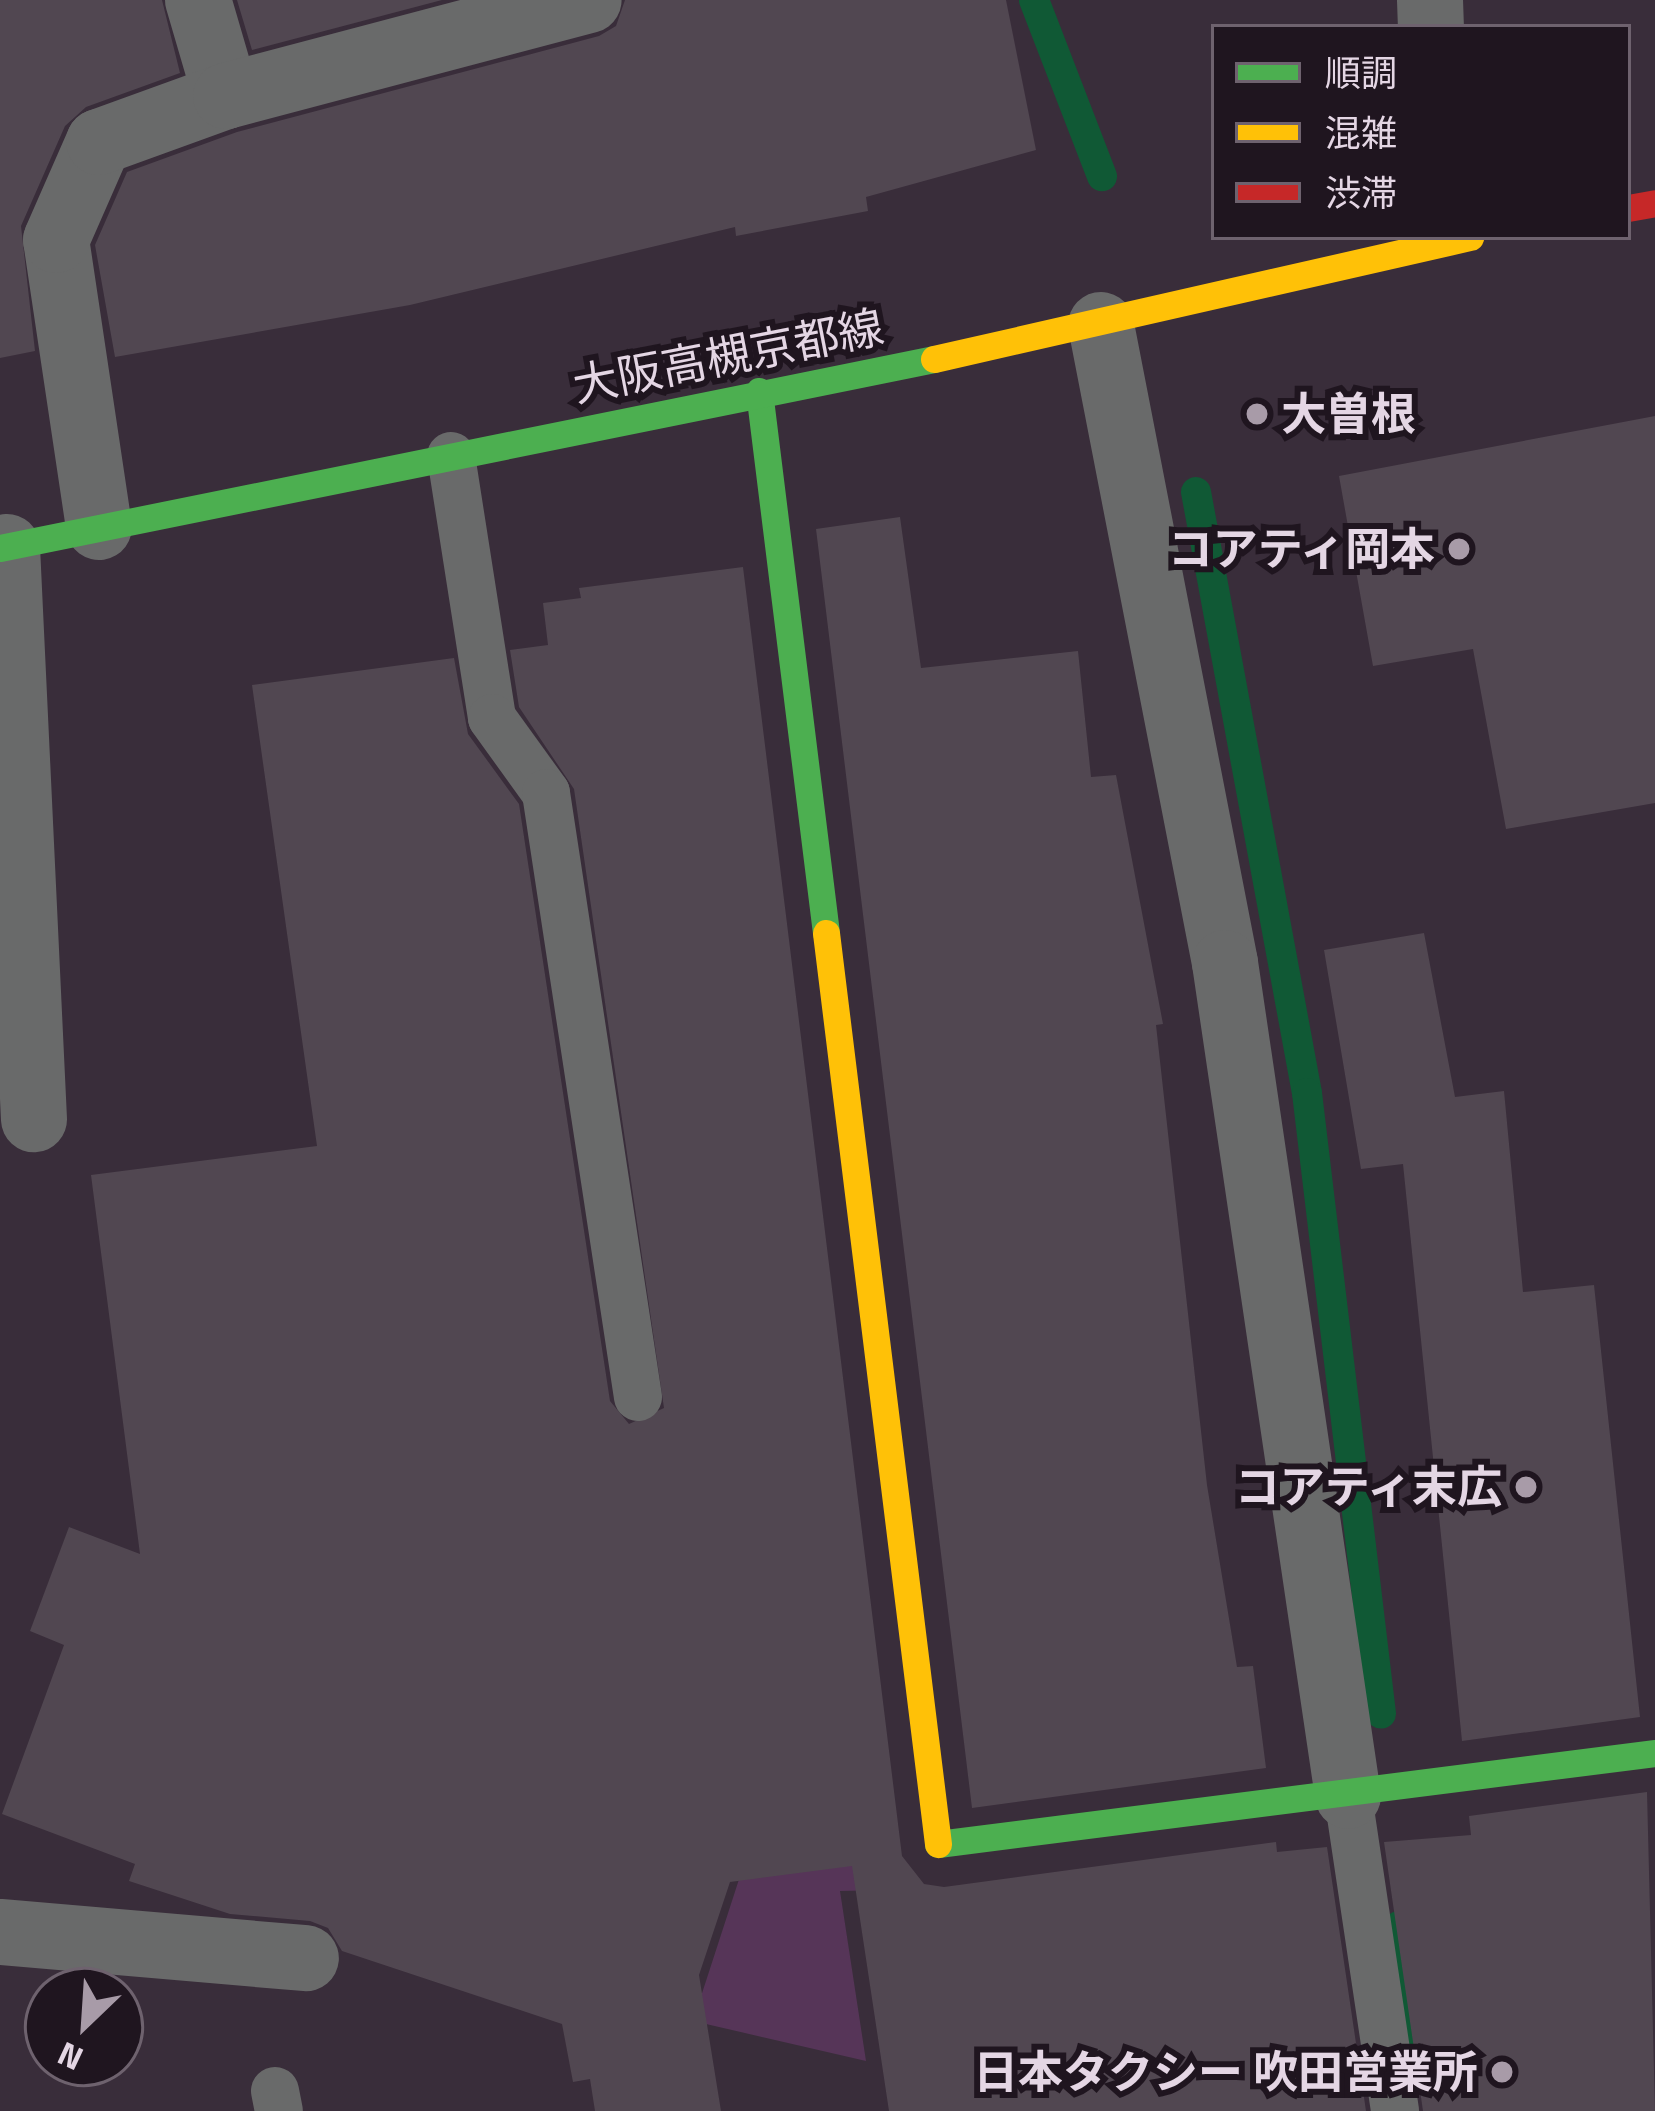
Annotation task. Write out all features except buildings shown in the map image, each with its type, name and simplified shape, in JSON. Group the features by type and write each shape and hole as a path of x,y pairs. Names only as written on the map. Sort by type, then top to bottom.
{"street":[{"path":"198,0 226,96"},
{"path":"99,527 56,240 99,142 226,96 589,0"},
{"name":"大阪高槻京都線","path":"3,547 1101,325 1456,240"},
{"path":"1101,325 1225,963 1348,1796"},
{"path":"759,391 939,1850 1655,1754"},
{"path":"3,547 34,1119"},
{"path":"0,1932 306,1958"}],"lane":[{"path":"451,456 492,718 546,793 638,1397"},
{"path":"1348,1796 1395,2111"}],"shaded area":[{"path":"881,1851 887,1890 840,1891 866,2061 693,2021 743,1867"}],"waterway":[{"path":"1034,0 1102,176"},
{"path":"1196,492 1307,1093 1381,1714"},
{"path":"1399,1926 1409,2058"}],"traffic: fast":[{"path":"0,548 934,359"},
{"path":"759,391 826,933"},
{"path":"938,1844 1655,1753"}],"traffic: slow":[{"path":"934,359 1457,240"},
{"path":"826,933 938,1844"}],"traffic: jam":[{"path":"1631,207 1655,203"}],"place":[{"name":"大曽根","path":"1257,414"},
{"name":"コアティ岡本","path":"1459,549"},
{"name":"コアティ末広","path":"1526,1487"},
{"name":"日本タクシー 吹田営業所","path":"1502,2072"}]}
